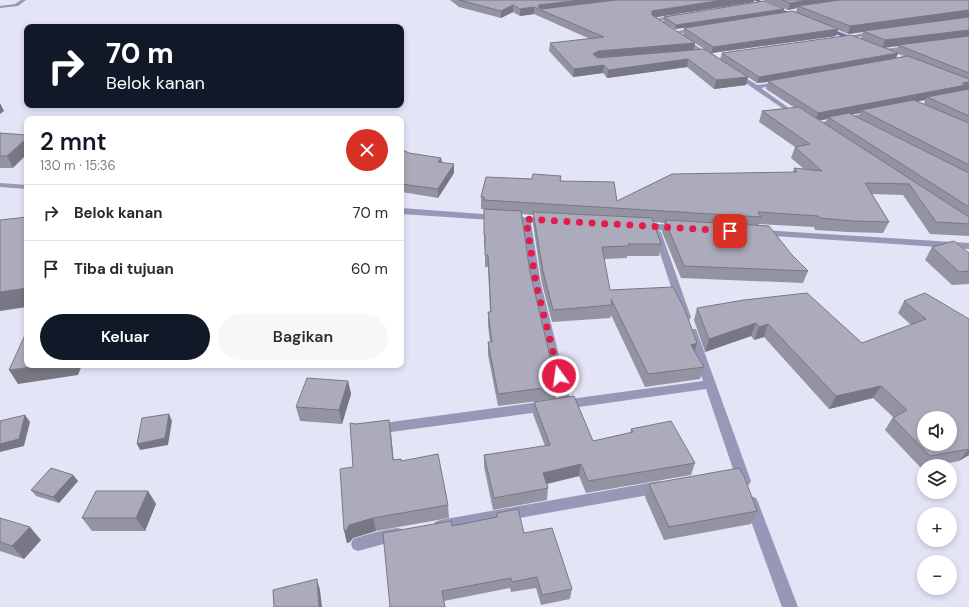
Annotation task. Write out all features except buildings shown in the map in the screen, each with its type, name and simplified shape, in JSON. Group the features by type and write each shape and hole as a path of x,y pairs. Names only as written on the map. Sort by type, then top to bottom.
{"street":[{"path":"0,7 16,5 24,0"},
{"path":"755,0 786,12 794,13 807,21"},
{"path":"748,6 763,4"},
{"path":"778,17 794,13"},
{"path":"680,16 654,20 703,53 717,59"},
{"path":"820,26 862,43"},
{"path":"673,33 703,28"},
{"path":"832,39 883,31"},
{"path":"882,51 916,47"},
{"path":"876,48 894,56"},
{"path":"696,53 703,53"},
{"path":"729,70 825,134"},
{"path":"756,87 784,82"},
{"path":"812,126 882,112"},
{"path":"846,119 859,126"},
{"path":"0,185 24,187"},
{"path":"404,211 556,221"},
{"path":"526,219 536,284 565,404"},
{"path":"632,226 686,228"},
{"path":"655,227 741,473 790,607"},
{"path":"750,232 969,246"},
{"path":"366,430 710,384"},
{"path":"725,476 741,473"},
{"path":"430,528 671,485"},
{"path":"358,544 376,538 407,532"}],"route":[{"path":"559,376 536,284 526,219 730,231"}]}
